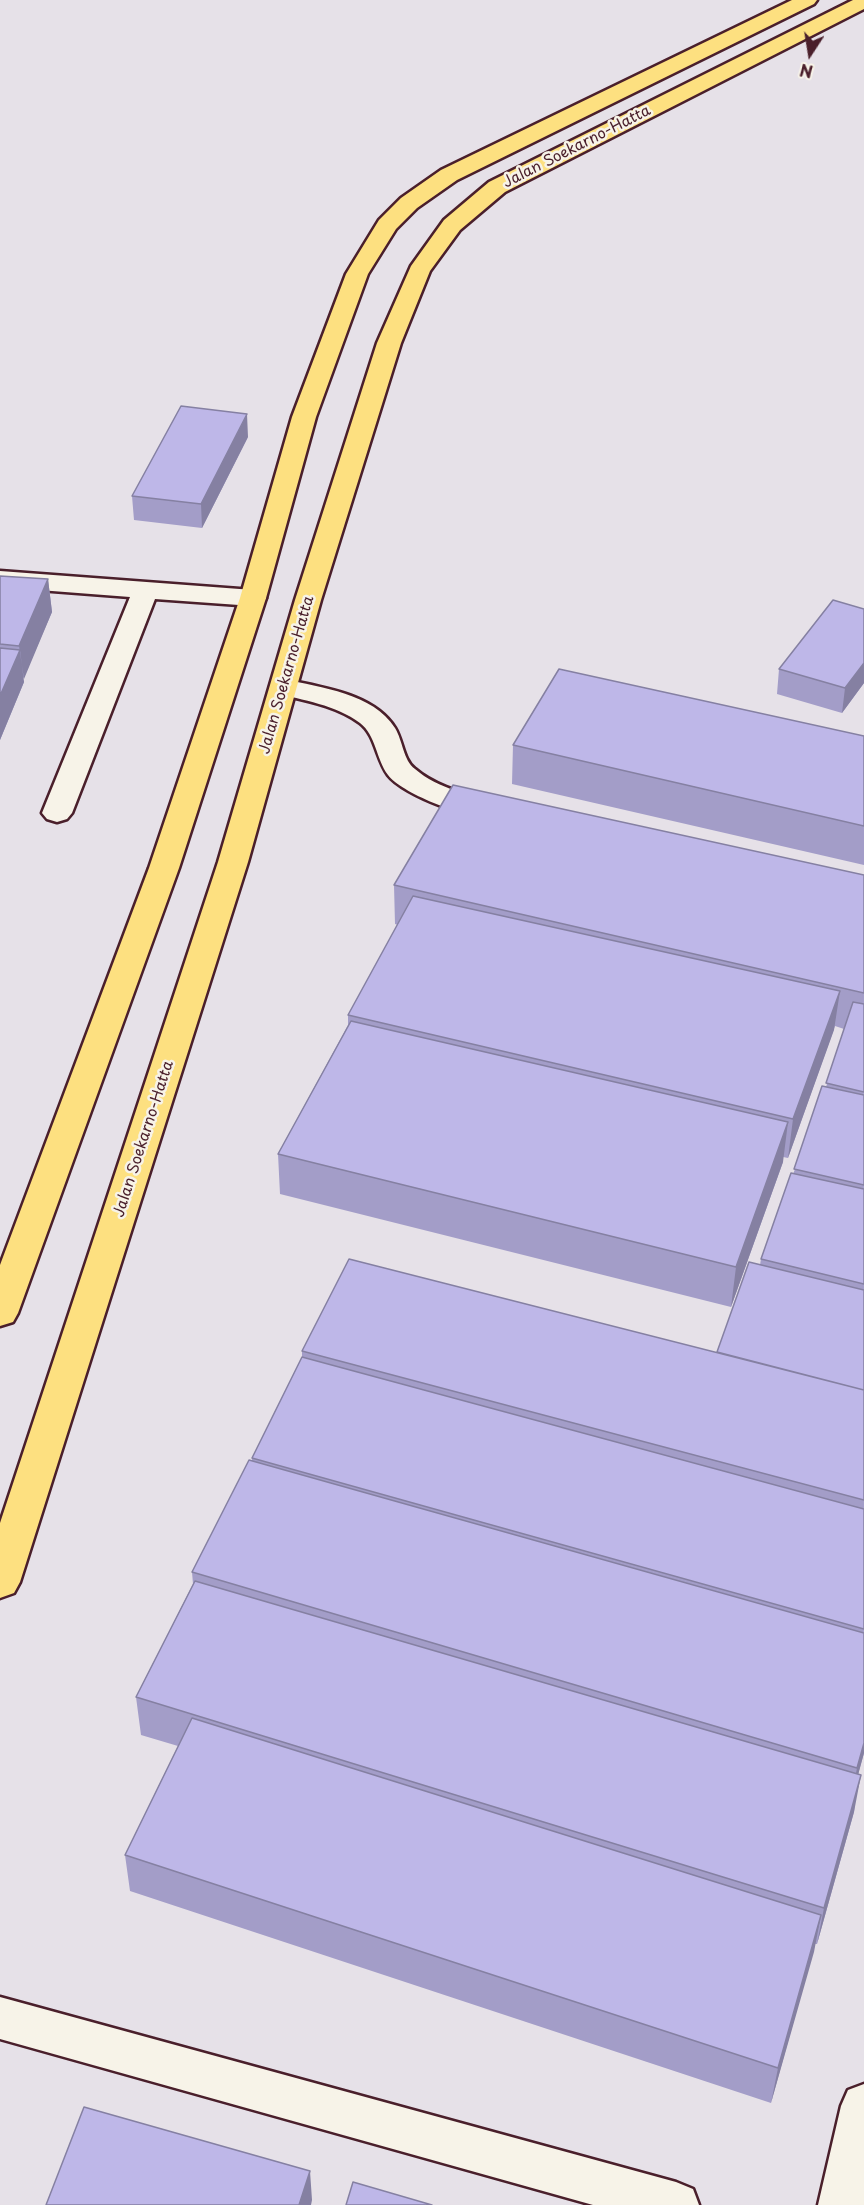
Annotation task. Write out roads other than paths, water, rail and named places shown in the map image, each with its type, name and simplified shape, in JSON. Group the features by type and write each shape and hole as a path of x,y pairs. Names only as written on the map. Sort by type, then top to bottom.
{"main road":[{"name":"Jalan Soekarno-Hatta","path":"0,1313 164,868 253,598 304,417 357,274 387,225 409,203 449,175 807,0"},
{"name":"Jalan Soekarno-Hatta","path":"0,1582 233,862 308,600 389,343 419,271 452,225 497,187 864,2"}],"street":[{"path":"0,579 253,598"},
{"path":"57,813 146,589"},
{"path":"284,687 339,700 363,714 380,727 395,765 406,776 425,787 513,818"},
{"path":"0,2018 676,2205"},
{"path":"841,2205 864,2106"}]}
